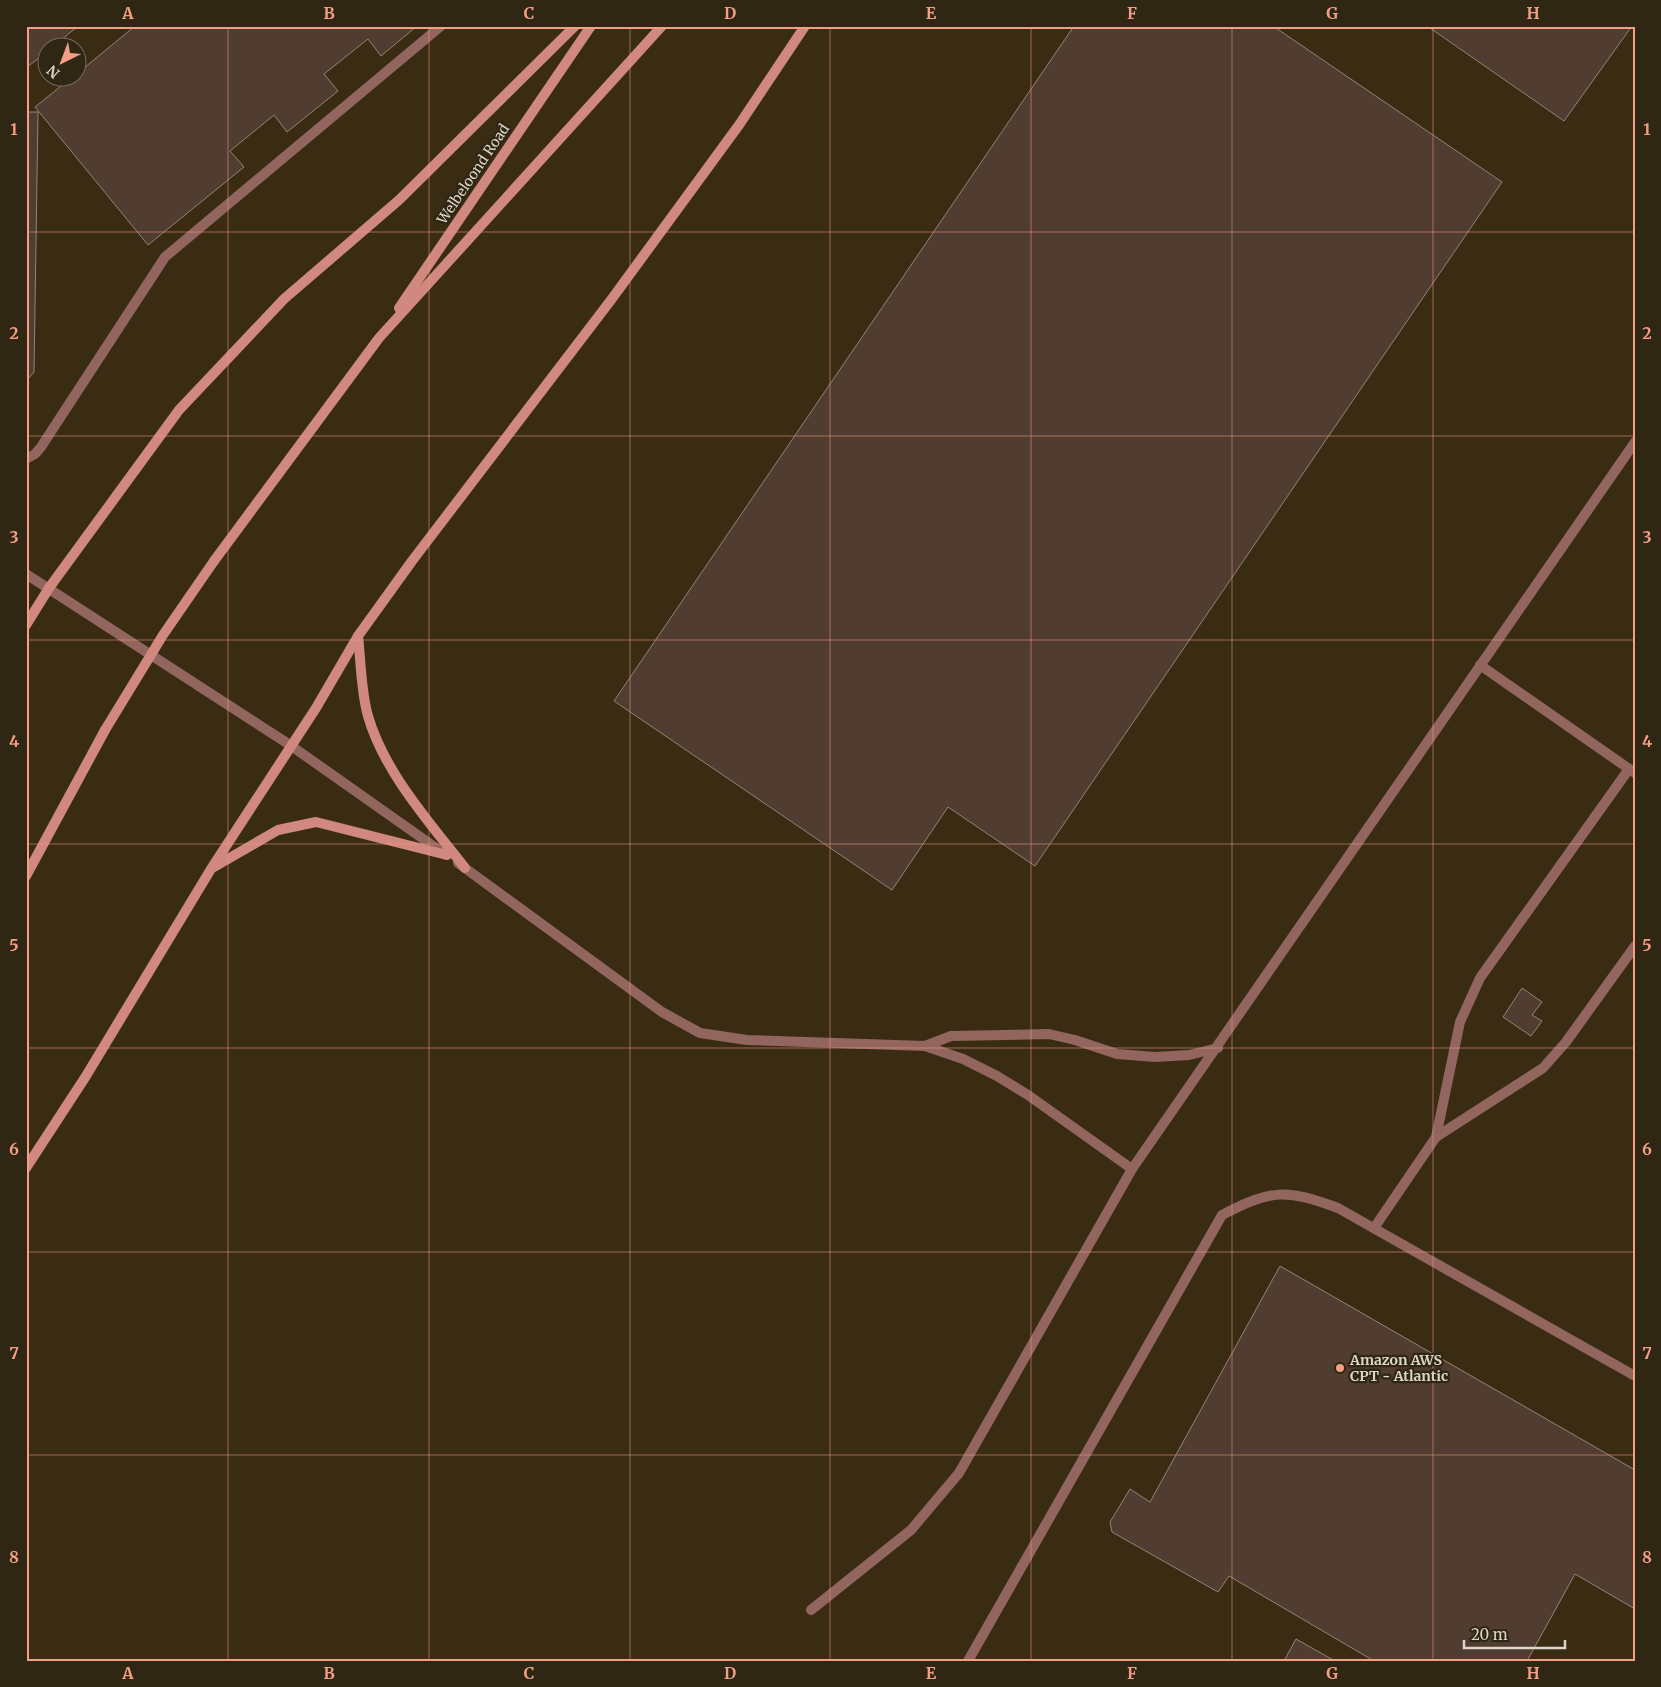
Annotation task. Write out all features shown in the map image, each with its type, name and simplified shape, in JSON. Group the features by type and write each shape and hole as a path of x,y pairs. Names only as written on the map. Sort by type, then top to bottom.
{"main road":[{"path":"26,625 49,588 179,410 284,299 399,200 575,26"},
{"name":"Welbeloond Road","path":"379,338 591,26"},
{"path":"26,876 105,730 163,635 214,561 379,338 662,26"},
{"path":"26,1168 86,1076 211,869 290,745 316,708 358,636 739,125 805,26"},
{"path":"358,636 368,716 383,752 412,799 465,868"},
{"path":"211,869 278,830 316,822 448,855"}],"street":[{"path":"26,459 35,454 41,447 165,257 441,26"},
{"path":"811,1610 911,1530 959,1473 1132,1169 1218,1048 1635,442"},
{"path":"26,574 290,745 448,855 662,1012 700,1032 747,1040 925,1046 963,1059 1028,1095 1132,1169"},
{"path":"1374,1228 1436,1137 1460,1022 1480,978 1632,771 1480,665"},
{"path":"1436,1137 1543,1068 1566,1042 1635,946"},
{"path":"925,1046 951,1036 1049,1034 1075,1040 1117,1054 1155,1057 1189,1055 1218,1048"},
{"path":"968,1661 1222,1215 1252,1199 1278,1194 1304,1196 1338,1208 1635,1376"}],"shaded area":[{"path":"26,26 1635,26 1635,1661 26,1661"}],"building":[{"path":"26,26 78,26 64,38 38,38 38,59 26,68"},
{"path":"135,26 417,26 381,56 368,39 324,74 338,91 287,132 274,115 230,151 244,167 148,245 35,107 59,88 88,88 88,65"},
{"path":"1074,26 1273,26 1502,182 1035,866 948,807 892,890 614,701"},
{"path":"1427,26 1632,26 1564,121"},
{"path":"26,112 38,112 34,372 26,381"},
{"path":"1522,988 1542,1002 1532,1015 1542,1021 1531,1036 1503,1017"},
{"name":"Amazon AWS CPT - Atlantic","path":"1280,1266 1635,1470 1635,1609 1575,1574 1527,1661 1374,1661 1229,1576 1218,1592 1112,1532 1110,1522 1130,1489 1150,1502"},
{"path":"1296,1639 1335,1661 1284,1661"}],"place":[{"name":"Amazon AWS CPT - Atlantic","path":"1340,1368"}]}
